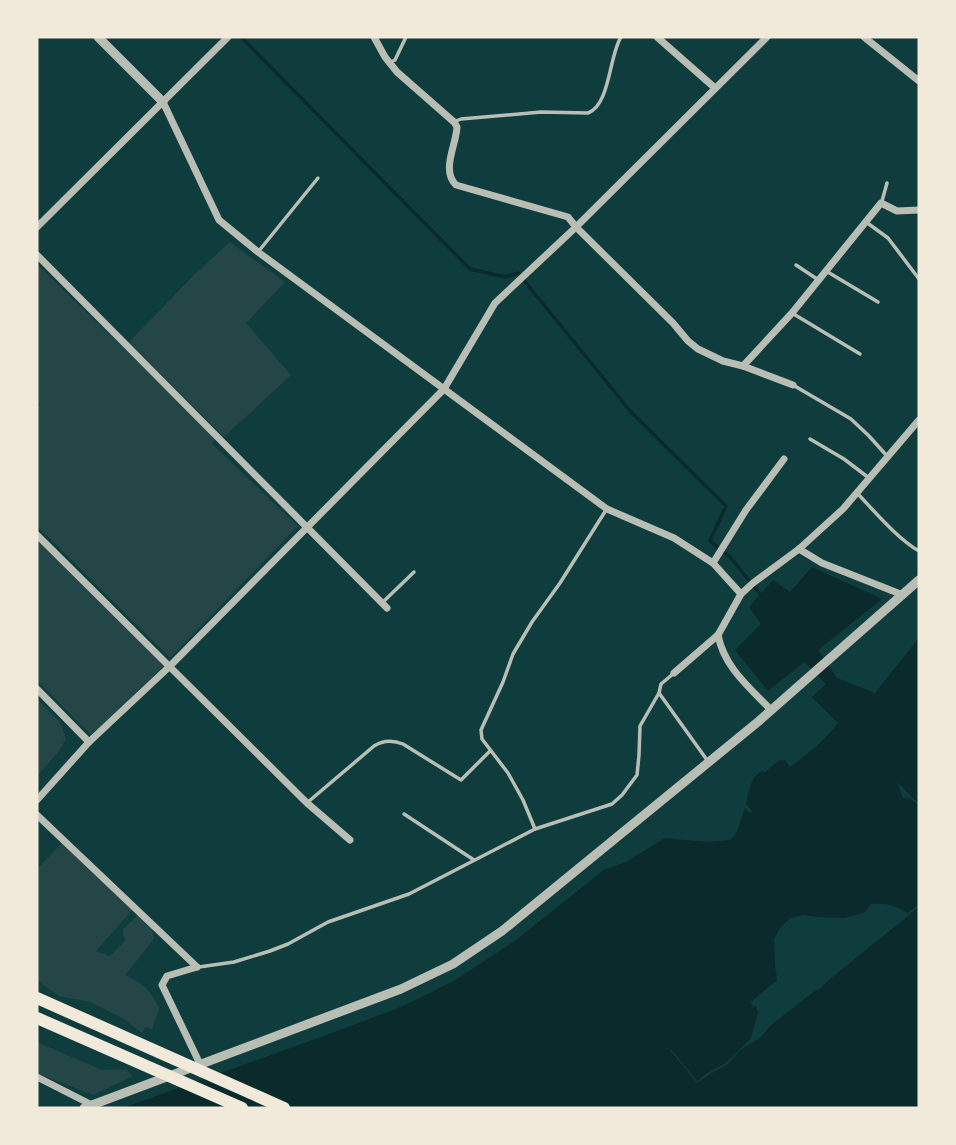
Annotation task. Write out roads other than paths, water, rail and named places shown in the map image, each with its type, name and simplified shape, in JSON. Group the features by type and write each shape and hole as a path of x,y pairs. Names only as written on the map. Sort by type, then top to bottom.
{"highway":[{"path":"37,996 50,1005 284,1108"},
{"path":"39,1020 242,1108"}],"street":[{"path":"98,37 163,102 219,220 258,252 545,465 607,509 674,538 713,563 741,594"},
{"path":"37,226 229,37"},
{"path":"374,37 397,72 457,127 449,169 452,182 564,214 698,349 723,361 793,385"},
{"path":"657,37 715,88"},
{"path":"37,800 89,742 170,666 444,389 495,303 576,227 767,37"},
{"path":"864,37 919,81"},
{"path":"743,366 792,313 881,203 897,211 919,210"},
{"path":"37,255 385,605"},
{"path":"674,673 718,635 741,594 799,549 857,493 918,423"},
{"path":"713,563 746,510 784,459"},
{"path":"37,535 307,803 350,840"},
{"path":"799,549 822,563 903,595"},
{"path":"37,1077 88,1107 401,989 453,964 502,930 709,762 919,580"},
{"path":"718,635 720,648 727,662 771,710"},
{"path":"37,689 89,742"},
{"path":"37,815 197,967 167,976 162,985 200,1064"}],"lane":[{"path":"389,63 395,60 406,37"},
{"path":"454,122 461,119 541,112 593,111 603,96 614,52 621,37"},
{"path":"258,252 318,178"},
{"path":"881,203 887,183"},
{"path":"866,222 888,238 919,279"},
{"path":"796,265 819,280"},
{"path":"826,271 878,302"},
{"path":"792,313 860,354"},
{"path":"793,385 851,419 870,436 887,457"},
{"path":"810,439 869,478"},
{"path":"857,493 919,551"},
{"path":"536,828 508,774 480,736 481,730 513,654 607,509"},
{"path":"385,605 414,572"},
{"path":"197,967 234,962 288,944 328,922 408,894 536,828 612,804 637,775 639,729 662,684 674,673"},
{"path":"659,693 709,762"},
{"path":"307,803 380,742 396,741 403,744 461,780 490,751"},
{"path":"404,814 474,859"}],"waterway":[{"path":"241,37 470,269 505,277 518,273 631,412 726,506 710,541 730,557 760,594"}]}
